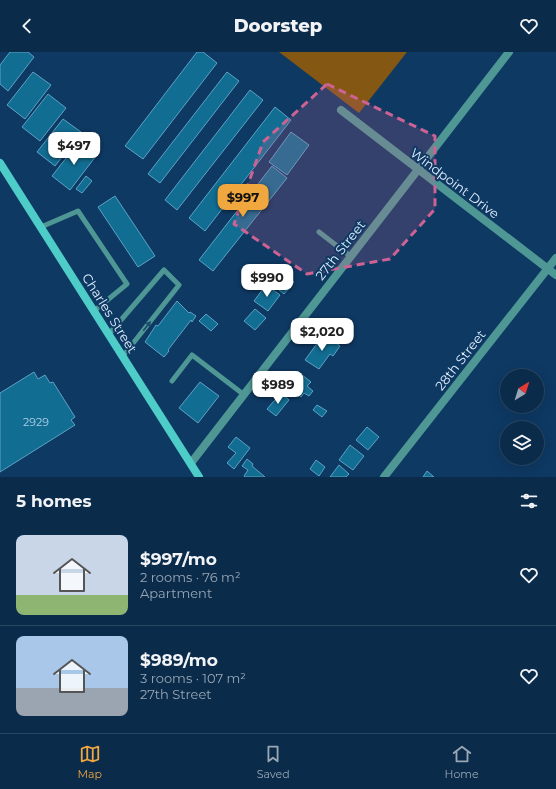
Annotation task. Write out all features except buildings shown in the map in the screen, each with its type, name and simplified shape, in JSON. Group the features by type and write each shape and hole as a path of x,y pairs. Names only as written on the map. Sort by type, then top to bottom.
{"main road":[{"name":"Charles Street","path":"0,162 200,477"}],"street":[{"name":"27th Street","path":"190,463 509,52"},
{"name":"Windpoint Drive","path":"341,110 556,275"},
{"name":"28th Street","path":"384,477 556,258"}],"lane":[{"path":"41,227 78,211 127,284 94,311"},
{"path":"319,232 350,256"},
{"path":"109,334 164,270 179,285 123,356"},
{"path":"172,381 192,355 243,394"}],"highlighted area":[{"path":"327,84 435,136 435,209 390,259 307,274 234,224 263,142"}],"shaded area":[{"path":"279,52 407,52 359,113"}]}
